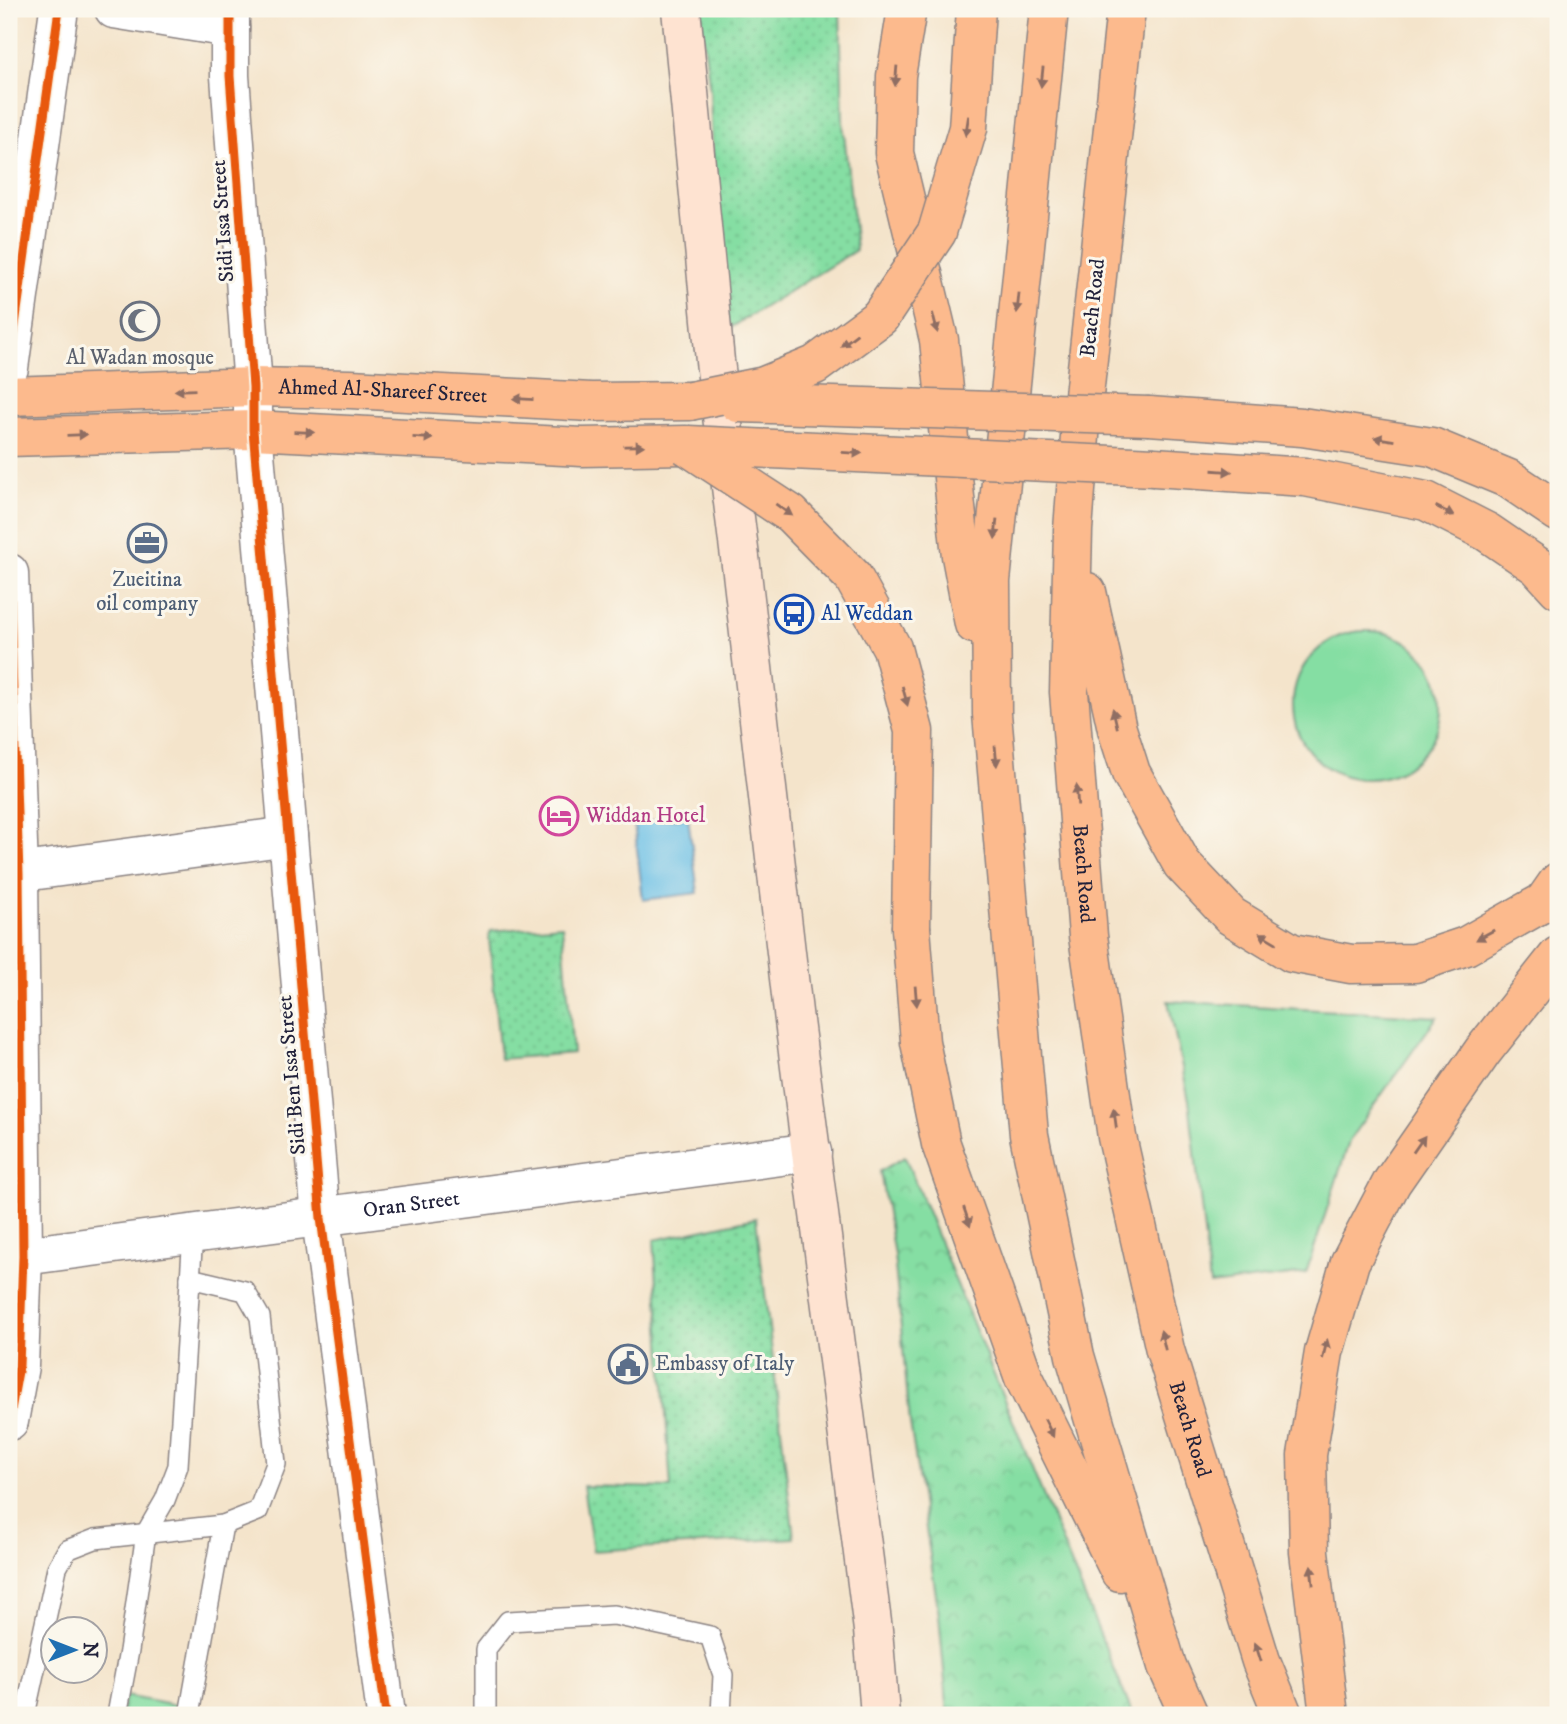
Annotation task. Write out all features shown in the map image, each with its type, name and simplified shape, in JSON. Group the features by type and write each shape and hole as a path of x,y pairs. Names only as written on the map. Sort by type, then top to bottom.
{"highway":[{"path":"907,9 895,76 894,153 939,340 961,556 992,714"},
{"path":"690,401 764,386 815,365 880,317 937,232 968,128 976,9"},
{"path":"1049,9 991,581 992,714 1029,1135 1075,1356 1167,1666"},
{"name":"Beach Road","path":"1126,9 1081,423 1073,530 1069,692 1088,936 1118,1138 1166,1350 1261,1661 1283,1715"},
{"name":"Ahmed Al-Shareef Street","path":"9,396 253,387 351,389 591,402 690,401"},
{"path":"690,401 1149,416 1302,427 1432,447 1508,479 1558,512"},
{"name":"Ahmed Al-Shareef Street","path":"9,437 253,430 582,447 686,445 1154,467 1305,477 1426,501 1487,533 1537,566 1558,589"},
{"path":"686,445 792,514 853,577 892,648 914,730 911,928 920,1042 941,1144 1024,1378 1189,1715"},
{"path":"1073,530 1117,729 1131,773 1181,864 1231,916 1293,953 1351,964 1415,963 1466,946 1551,892"},
{"path":"1329,1715 1309,1552 1307,1455 1324,1352 1350,1262 1392,1182 1483,1051 1558,956"}],"main road":[{"path":"681,9 715,361 794,1021 873,1630 880,1715"},
{"path":"873,1630 898,1715"}],"street":[{"path":"9,368 59,9"},
{"path":"114,9 230,19"},
{"name":"Sidi Issa Street","path":"230,19 230,76 253,387 253,430"},
{"name":"Sidi Ben Issa Street","path":"253,430 321,1218 386,1715"},
{"path":"9,573 19,1366 9,1421"},
{"path":"14,874 288,836"},
{"name":"Oran Street","path":"16,1255 321,1218 812,1152"}],"lane":[{"path":"117,1715 146,1533 165,1500 178,1466 193,1234"},
{"path":"25,1715 57,1568 67,1550 95,1539 223,1525 258,1511 276,1464 260,1317 245,1291 190,1278"},
{"path":"189,1715 223,1525"},
{"path":"486,1715 486,1649 508,1621 614,1615 710,1636 723,1675 721,1715"}],"green space":[{"path":"700,9 840,9 843,122 856,250 719,335 710,91"},
{"path":"1367,631 1395,637 1419,653 1435,677 1441,705 1435,733 1419,757 1395,773 1367,779 1339,773 1315,757 1299,733 1293,705 1299,677 1315,653 1339,637"},
{"path":"562,925 573,1053 500,1059 489,937 491,931"},
{"path":"1168,1001 1437,1017 1350,1139 1306,1273 1210,1285 1189,1100"},
{"path":"905,1157 1133,1715 948,1715 939,1615 910,1422 894,1255 880,1171"},
{"path":"756,1218 794,1538 593,1551 583,1486 671,1488 654,1240"},
{"path":"125,1696 222,1715 121,1715"}],"water":[{"path":"688,817 698,893 643,900 634,823"}],"cycle path":[{"path":"9,368 59,9"},
{"path":"230,9 230,76 253,387 253,430 321,1218 386,1715"},
{"path":"9,573 19,874 23,1256 19,1366 9,1421"}],"place":[{"name":"Al Wadan mosque","path":"140,321"},
{"name":"Zueitina oil company","path":"147,543"},
{"name":"Al Weddan","path":"794,614"},
{"name":"Widdan Hotel","path":"559,816"},
{"name":"Embassy of Italy","path":"628,1364"}]}
